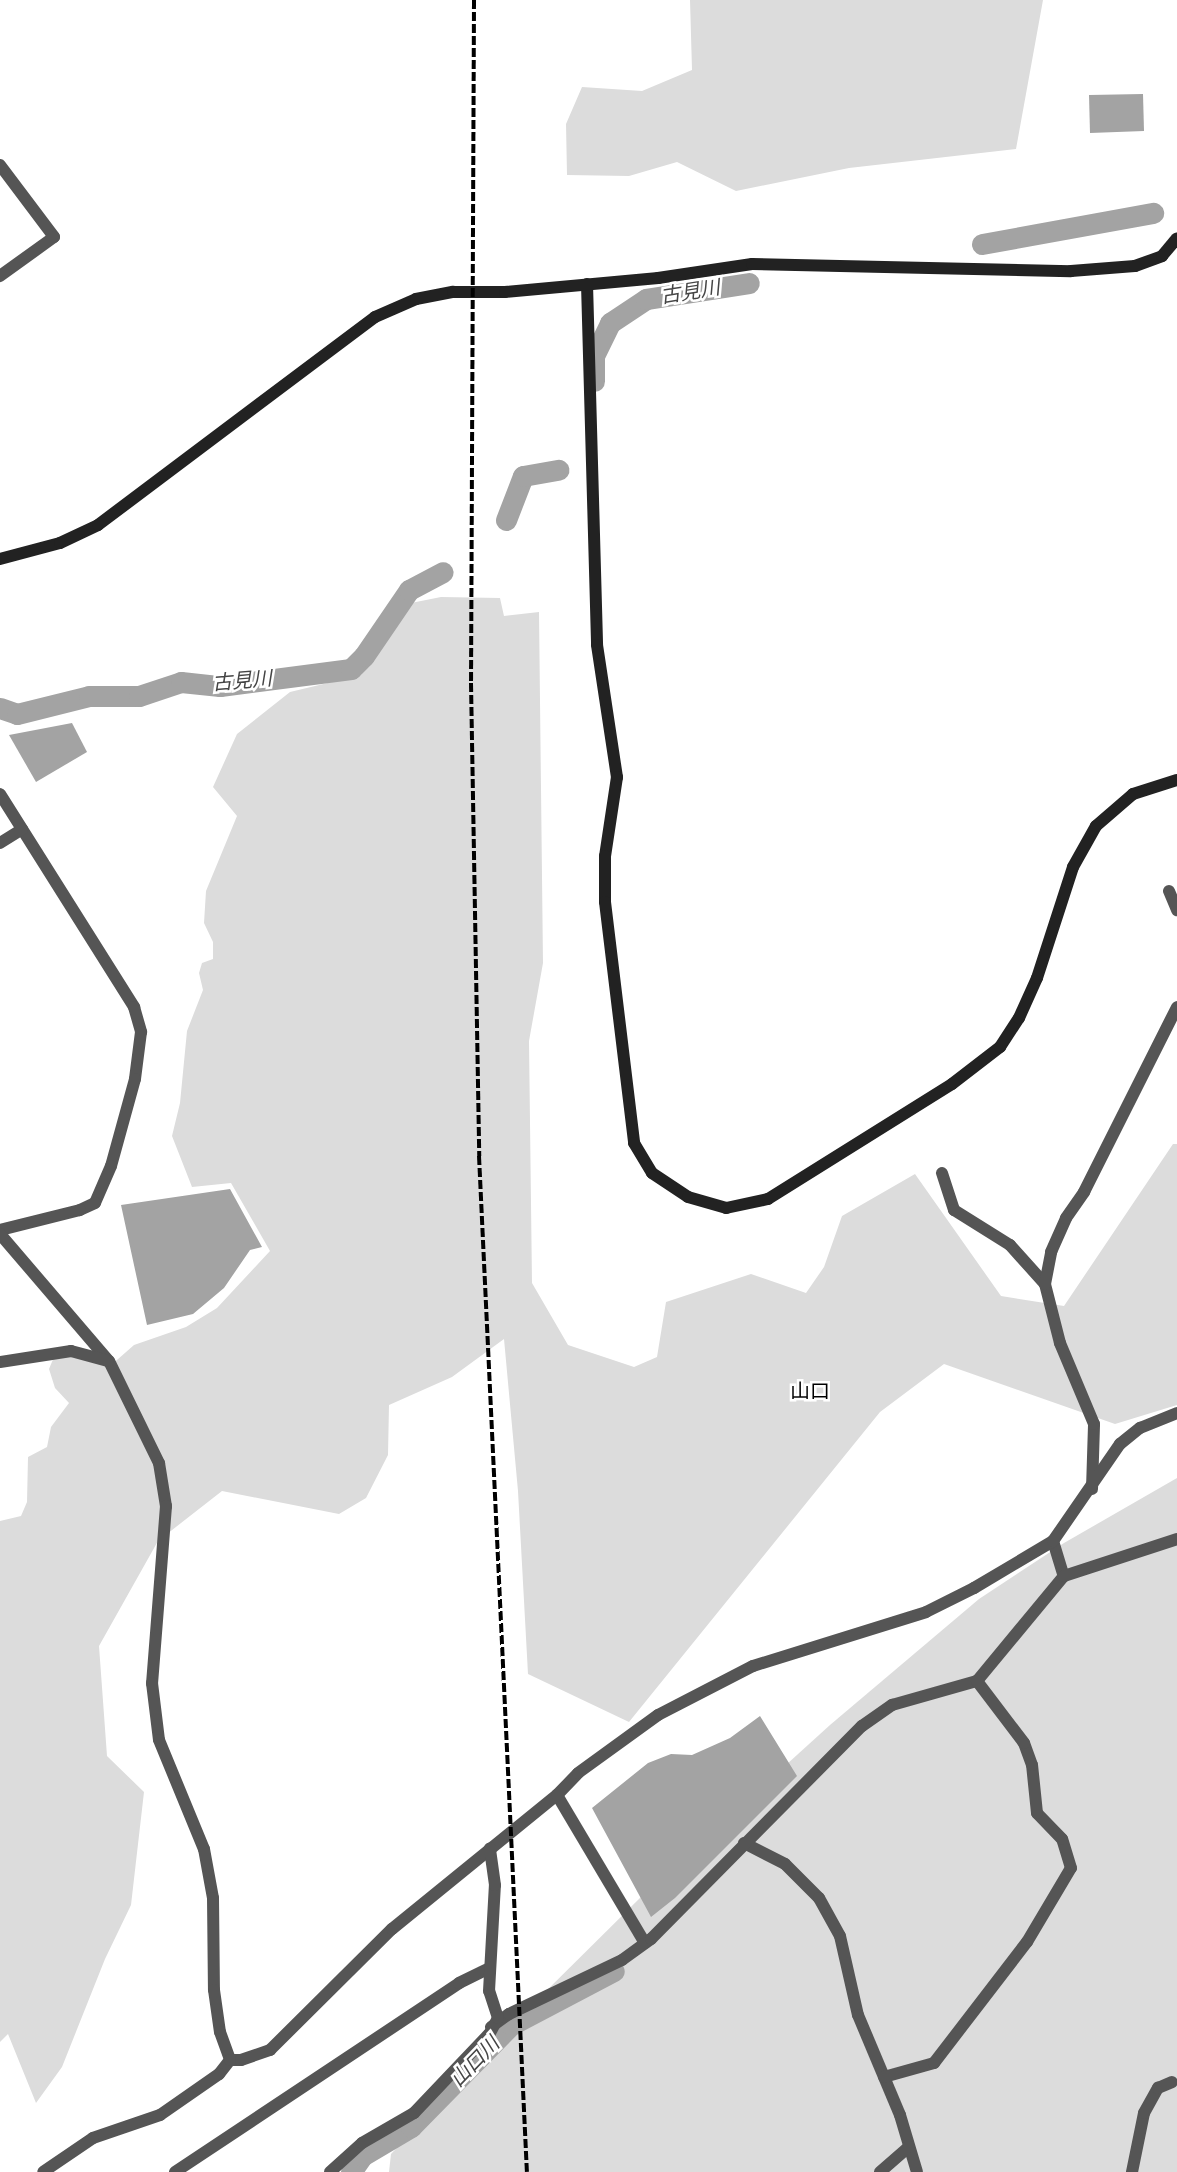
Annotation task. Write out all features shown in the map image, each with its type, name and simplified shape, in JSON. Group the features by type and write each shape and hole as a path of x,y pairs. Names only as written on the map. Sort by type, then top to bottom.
{"street":[{"path":"0,165 54,237 0,276"},
{"path":"0,559 60,543 98,525 388,310 453,292 505,292 752,264 1071,271 1135,266 1162,256 1177,238"},
{"path":"587,284 597,645 617,777 605,856 605,902 634,1143 652,1173 688,1197 726,1208 768,1199 952,1084 1000,1047 1019,1018 1037,978 1073,867 1096,825 1133,794 1177,780"},
{"path":"0,794 134,1006 141,1032 135,1079 111,1166 96,1203 0,1232 110,1361 159,1463 164,1486 152,1683 159,1740 204,1849 213,1898 216,2000 220,2032 230,2060"},
{"path":"0,843 22,829"},
{"path":"1169,891 1177,910"},
{"path":"1092,1489 1094,1424 1060,1344 1045,1284 1051,1252 1066,1218 1084,1192 1177,1007"},
{"path":"942,1173 954,1210 1010,1245 1045,1284"},
{"path":"0,1362 71,1351 110,1361"},
{"path":"230,2060 241,2060 270,2050 392,1929 557,1795 578,1773 689,1696 753,1666 926,1612 1053,1540 1092,1489 1120,1444 1140,1428 1177,1413"},
{"path":"491,2027 544,1996 622,1960 645,1943 687,1906 744,1843 842,1745 892,1705 977,1681 1064,1576 1177,1539"},
{"path":"1053,1540 1064,1576"},
{"path":"884,2077 934,2063 1027,1942 1071,1868 1062,1839 1036,1813 1032,1765 1024,1743 977,1681"},
{"path":"557,1795 645,1943"},
{"path":"744,1843 785,1864 819,1898 840,1936 858,2015 884,2077 917,2172"},
{"path":"330,2172 362,2143 414,2113 490,2033 491,2027 498,2018 489,1992 488,1969 495,1885 490,1848"},
{"path":"175,2172 459,1983 488,1969"},
{"path":"43,2172 93,2138 160,2115 219,2074 230,2060"},
{"path":"1132,2172 1144,2113 1158,2088 1172,2082"},
{"path":"880,2172 909,2147"}],"shaded area":[{"path":"690,0 1043,0 1016,149 849,168 736,191 677,162 629,176 567,175 566,124 582,87 642,91 692,70"},
{"path":"1143,94 1144,131 1090,133 1089,95"},
{"path":"441,597 500,598 504,616 539,612 543,963 529,1041 532,1283 568,1345 634,1367 657,1357 666,1302 751,1274 806,1293 824,1267 842,1216 915,1174 1001,1296 1064,1306 1173,1144 1177,1144 1177,1405 1115,1424 944,1364 880,1412 629,1722 528,1674 518,1491 504,1339 452,1377 389,1405 388,1455 366,1498 339,1514 222,1491 158,1541 99,1646 107,1756 144,1792 131,1905 105,1959 62,2067 36,2103 8,2034 0,2042 0,1521 21,1516 27,1502 28,1457 47,1447 51,1427 69,1403 55,1388 49,1369 54,1357 70,1354 109,1367 134,1345 186,1327 217,1308 270,1251 231,1183 192,1187 172,1136 180,1103 187,1031 203,990 199,973 202,963 213,959 213,942 204,923 206,891 237,816 213,787 237,734 290,692 361,675 398,614 411,603"},
{"path":"72,723 87,752 36,782 9,735"},
{"path":"230,1189 262,1247 250,1250 224,1288 193,1314 147,1325 121,1205"},
{"path":"1177,1478 1177,2172 389,2172 391,2154 530,2007 646,1892 830,1725 979,1599 1064,1543"},
{"path":"760,1716 797,1776 675,1898 651,1917 592,1808 648,1763 671,1754 692,1755 730,1738"}],"waterway":[{"name":"古見川","path":"982,244 1153,213"},
{"name":"古見川","path":"594,381 594,356 610,323 646,299 749,283"},
{"name":"古見川","path":"506,520 523,476 558,470"},
{"name":"古見川","path":"0,708 17,714 89,696 139,696 181,682 220,686 351,669 364,656 409,590 443,572"},
{"name":"山口川","path":"351,2172 362,2156 411,2127 511,2025 614,1971"}],"railway":[{"path":"474,0 471,683 479,1156 527,2172"}],"district":[{"name":"山口","path":"810,1391"}]}
